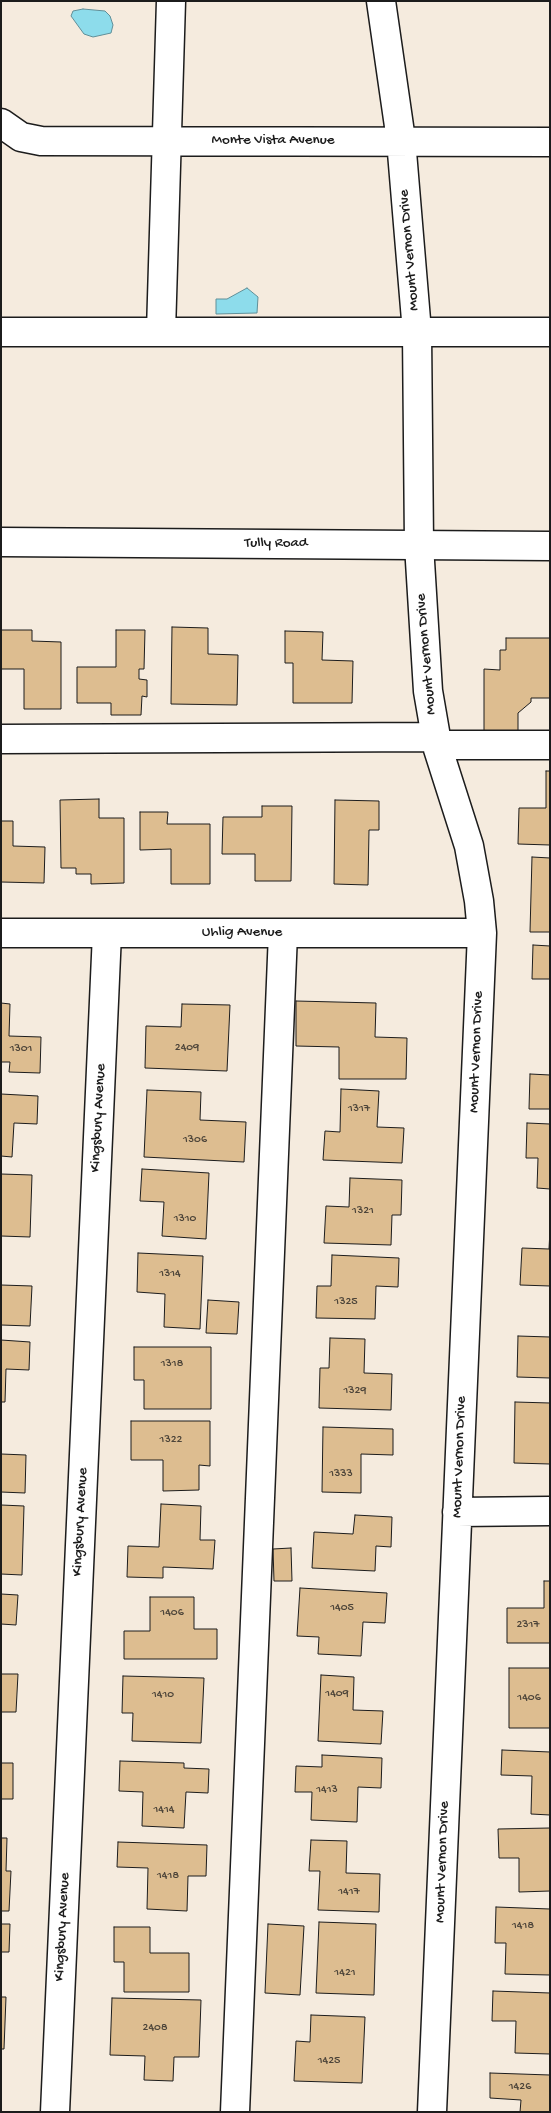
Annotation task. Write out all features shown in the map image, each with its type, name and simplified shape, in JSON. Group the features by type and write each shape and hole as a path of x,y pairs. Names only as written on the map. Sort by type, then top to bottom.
{"street":[{"path":"161,331 171,1"},
{"name":"Mount Vernon Drive","path":"381,1 401,140 417,332 419,545 428,691 437,741 469,846 479,901 482,933 432,2112"},
{"name":"Monte Vista Avenue","path":"1,123 21,137 41,142 401,140 550,142"},
{"path":"1,332 550,332"},
{"name":"Tully Road","path":"1,542 550,546"},
{"path":"1,739 437,741 550,745"},
{"name":"Uhlig Avenue","path":"1,933 482,933"},
{"name":"Kingsbury Avenue","path":"55,2112 107,933"},
{"path":"235,2112 283,933"},
{"path":"457,1512 550,1511"}],"water":[{"path":"83,9 105,11 110,16 113,25 111,33 93,37 84,34 71,16 73,11"},
{"path":"247,288 258,297 257,313 216,314 216,299 227,299"}],"building":[{"path":"172,627 208,628 208,654 238,655 237,705 171,704"},
{"path":"1,630 32,630 32,641 61,642 61,709 24,709 24,669 1,669"},
{"path":"116,630 145,630 144,669 139,669 139,679 147,680 147,697 142,696 141,715 111,715 111,703 77,703 77,667 116,667"},
{"path":"285,631 323,632 322,660 353,661 352,703 293,703 293,663 285,663"},
{"path":"506,638 550,638 550,698 531,698 531,702 518,713 518,733 484,733 484,669 500,670 500,650 506,650"},
{"path":"546,771 550,771 550,845 518,844 519,808 546,808"},
{"path":"99,799 99,818 124,818 124,883 91,884 91,874 76,874 76,868 61,868 60,800"},
{"path":"335,800 379,801 379,830 369,830 368,885 334,884"},
{"path":"262,806 292,806 291,881 255,881 255,854 222,854 223,817 262,817"},
{"path":"140,812 168,812 167,824 210,824 210,884 171,884 171,849 140,850"},
{"path":"1,821 13,821 13,846 45,847 44,883 1,882"},
{"path":"532,857 550,858 550,932 530,932"},
{"path":"533,945 550,946 550,979 532,979"},
{"path":"296,1001 376,1003 375,1037 407,1038 406,1079 339,1079 339,1047 296,1046"},
{"path":"1,1003 10,1004 9,1036 41,1037 40,1073 9,1072 10,1062 1,1062"},
{"path":"182,1004 230,1005 227,1071 145,1068 146,1026 181,1027"},
{"path":"530,1074 550,1075 550,1109 529,1109"},
{"path":"341,1089 379,1091 377,1127 404,1128 402,1163 323,1160 325,1131 340,1132"},
{"path":"147,1090 201,1092 200,1120 246,1122 244,1162 144,1157"},
{"path":"1,1094 38,1096 37,1124 14,1123 12,1157 1,1156"},
{"path":"527,1123 550,1124 550,1189 537,1188 538,1158 526,1158"},
{"path":"142,1169 209,1173 206,1239 162,1236 164,1202 140,1201"},
{"path":"1,1174 32,1175 30,1237 1,1236"},
{"path":"350,1178 402,1180 401,1215 392,1215 391,1245 324,1243 326,1206 349,1207"},
{"path":"550,1230 550,1286 520,1285 522,1248 549,1249"},
{"path":"138,1253 203,1256 200,1329 164,1327 165,1294 137,1292"},
{"path":"332,1255 399,1258 398,1287 376,1286 375,1319 316,1318 317,1286 331,1286"},
{"path":"1,1285 32,1286 30,1326 1,1325"},
{"path":"208,1300 239,1302 237,1334 206,1333"},
{"path":"518,1336 550,1337 550,1378 517,1377"},
{"path":"330,1338 365,1339 364,1373 392,1374 391,1410 319,1408 320,1368 329,1368"},
{"path":"1,1340 30,1342 29,1370 6,1369 5,1402 1,1402"},
{"path":"134,1347 211,1347 211,1409 144,1409 144,1380 134,1380"},
{"path":"515,1402 550,1403 550,1464 514,1463"},
{"path":"131,1421 210,1421 210,1466 199,1465 199,1490 163,1491 163,1460 131,1460"},
{"path":"323,1427 393,1429 393,1455 361,1454 361,1493 322,1492"},
{"path":"1,1454 26,1455 25,1493 1,1492"},
{"path":"161,1504 201,1506 200,1540 215,1540 213,1569 163,1567 163,1578 127,1577 128,1546 159,1547"},
{"path":"1,1505 24,1506 22,1575 1,1574"},
{"path":"355,1515 392,1517 391,1547 376,1546 375,1571 312,1568 314,1532 353,1534"},
{"path":"291,1548 292,1581 274,1581 273,1549"},
{"path":"544,1581 550,1581 550,1643 507,1643 507,1608 544,1608"},
{"path":"300,1588 387,1593 385,1623 363,1622 361,1656 318,1654 319,1637 297,1636"},
{"path":"1,1594 18,1595 16,1625 1,1624"},
{"path":"150,1597 194,1597 194,1629 217,1629 217,1659 124,1659 124,1631 150,1631"},
{"path":"509,1668 550,1668 550,1728 509,1728"},
{"path":"1,1674 18,1674 16,1712 1,1712"},
{"path":"321,1675 354,1677 353,1710 383,1711 381,1744 318,1741"},
{"path":"123,1676 204,1678 201,1743 132,1741 133,1713 122,1713"},
{"path":"502,1750 550,1752 550,1815 531,1814 532,1776 501,1775"},
{"path":"322,1755 382,1758 381,1788 358,1787 357,1822 311,1820 312,1792 295,1792 296,1766 322,1767"},
{"path":"120,1761 184,1763 184,1768 209,1769 208,1793 186,1792 184,1828 142,1826 143,1792 119,1791"},
{"path":"1,1763 13,1763 13,1799 1,1799"},
{"path":"550,1828 550,1891 519,1892 519,1858 499,1858 498,1829"},
{"path":"1,1838 7,1838 6,1871 11,1871 9,1911 1,1911"},
{"path":"311,1840 347,1841 346,1873 380,1874 379,1912 318,1910 320,1871 309,1871"},
{"path":"118,1842 207,1845 206,1876 188,1876 187,1911 147,1909 148,1868 117,1867"},
{"path":"496,1907 550,1909 550,1975 505,1974 506,1943 495,1943"},
{"path":"319,1922 376,1924 374,1995 316,1993"},
{"path":"1,1924 10,1924 9,1952 1,1952"},
{"path":"268,1924 304,1926 300,1995 265,1993"},
{"path":"114,1927 150,1927 150,1953 189,1953 189,1992 124,1992 124,1962 114,1962"},
{"path":"493,1991 550,1993 550,2054 515,2053 516,2021 492,2021"},
{"path":"1,1997 6,1997 4,2049 1,2049"},
{"path":"112,1998 201,2000 199,2057 174,2057 173,2081 144,2080 145,2056 110,2055"},
{"path":"311,2015 365,2017 362,2083 294,2081 296,2041 310,2042"},
{"path":"490,2073 550,2075 550,2112 520,2112 521,2100 490,2098"}]}
